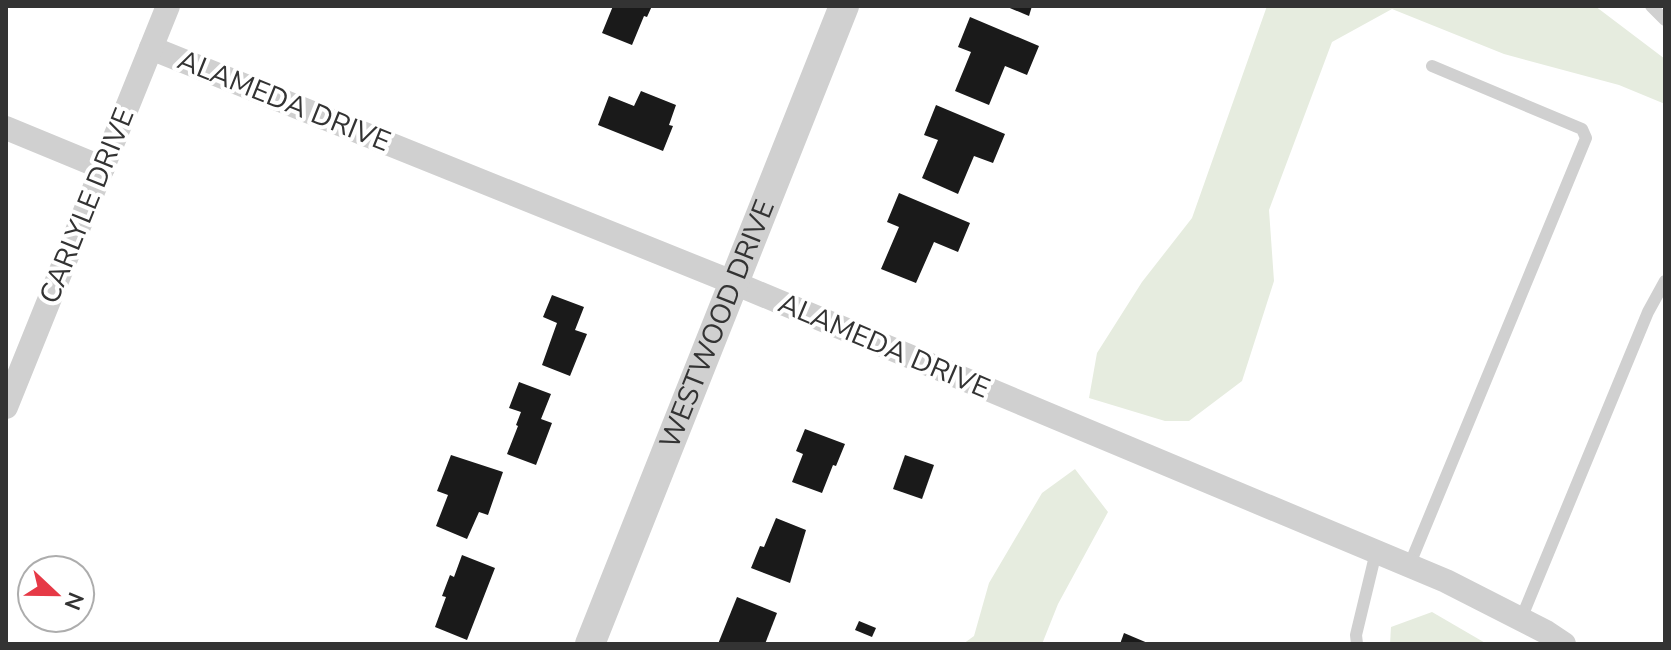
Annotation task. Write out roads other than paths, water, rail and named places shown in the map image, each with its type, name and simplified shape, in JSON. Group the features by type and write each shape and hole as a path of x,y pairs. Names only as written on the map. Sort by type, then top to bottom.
{"street":[{"name":"CARLYLE DRIVE","path":"6,407 168,6"},
{"name":"WESTWOOD DRIVE","path":"590,644 844,6"},
{"name":"ALAMEDA DRIVE","path":"151,48 732,282 1376,552 1521,619 1564,644"},
{"path":"6,128 103,168"}],"lane":[{"path":"1651,6 1665,20"},
{"path":"1409,566 1586,138 1582,129 1432,66"},
{"path":"1521,619 1648,312 1665,281"},
{"path":"1357,644 1356,635 1376,552"}]}
